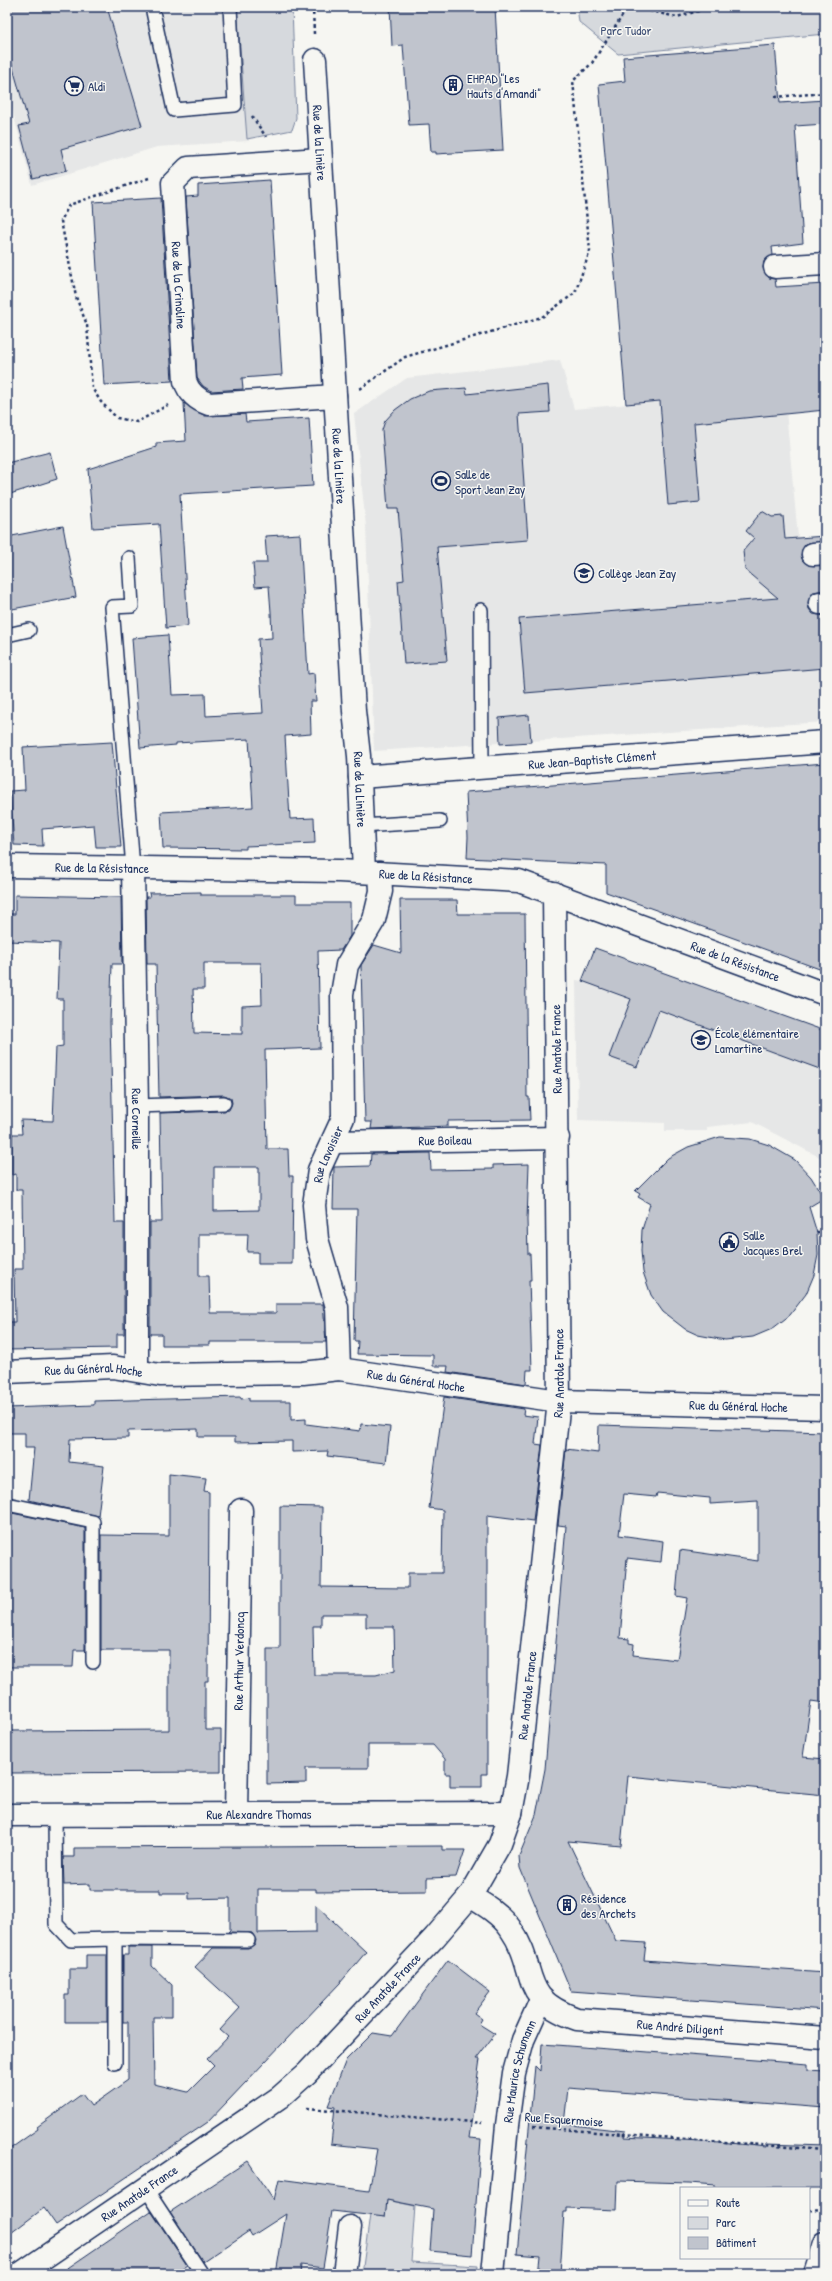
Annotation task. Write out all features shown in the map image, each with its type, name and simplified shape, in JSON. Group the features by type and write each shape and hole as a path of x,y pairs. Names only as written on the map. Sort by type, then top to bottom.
{"street":[{"name":"Rue de la Linière","path":"315,60 362,826 372,873"},
{"path":"180,176 188,168 320,159"},
{"name":"Rue de la Crinoline","path":"180,176 173,183 185,381 190,392"},
{"path":"775,267 825,264"},
{"path":"190,392 198,400 209,404 335,396"},
{"name":"Rue Jean-Baptiste Clément","path":"360,777 825,742"},
{"name":"Rue de la Résistance","path":"7,866 372,873 518,881 825,994"},
{"name":"Rue Corneille","path":"133,868 137,1106 137,1370"},
{"name":"Rue Lavoisier","path":"339,1369 337,1307 317,1239 314,1205 319,1170 343,1118 342,994 347,965 374,920 381,891 372,873"},
{"name":"Rue Anatole France","path":"20,2274 280,2097 307,2073 435,1937 470,1896 490,1864 511,1813 519,1768 559,1401 558,1138 554,893"},
{"name":"Rue Boileau","path":"333,1142 558,1138"},
{"name":"Rue du Général Hoche","path":"7,1372 113,1367 160,1375 303,1373 339,1369 559,1401 825,1408"},
{"name":"Rue Arthur Verdoncq","path":"236,1813 241,1510"},
{"name":"Rue Alexandre Thomas","path":"7,1815 511,1813"},
{"path":"470,1896 490,1908 510,1928 523,1951 533,1985 541,2000"},
{"name":"Rue André Diligent","path":"541,2000 564,2015 577,2019 825,2038"},
{"name":"Rue Maurice Schumann","path":"493,2274 507,2125 519,2055 541,2000"},
{"path":"344,2274 350,2227"},
{"path":"815,2274 825,2244"}],"lane":[{"path":"152,7 174,110 235,104 230,7"},
{"path":"129,558 132,606 112,607 133,868"},
{"path":"481,610 482,769"},
{"path":"7,636 29,630"},
{"path":"362,826 440,821"},
{"path":"137,1106 224,1103"},
{"path":"7,1504 93,1522 93,1662"},
{"path":"54,1814 56,1924 72,1940 248,1940"},
{"path":"115,2063 116,1940"},
{"path":"146,2189 202,2274"}],"path":[{"path":"335,396 362,389 406,357 542,317 575,293 590,251 573,81 592,63 628,7"},
{"path":"632,7 677,18 712,7"},
{"path":"775,97 825,93"},
{"path":"235,104 250,114 284,161"},
{"path":"180,176 147,178 69,205 61,221 76,297 87,326 92,388 100,402 117,418 137,422 190,392"},
{"path":"817,1233 825,1233"},
{"name":"Rue Esquermoise","path":"280,2097 293,2106 507,2125 825,2150"},
{"path":"810,2210 825,2211"}],"shaded area":[{"path":"7,7 240,7 249,141 157,147 32,185 7,90"},
{"name":"Collège Jean Zay","path":"560,360 574,409 784,390 806,621 825,651 825,722 374,751 366,526 354,414 407,378"},
{"name":"École élémentaire Lamartine","path":"595,948 825,1031 825,1160 752,1122 707,1127 707,1131 665,1131 665,1123 578,1120 576,980 582,981"}],"green space":[{"path":"237,7 292,7 296,118 292,130 247,139"},
{"name":"Parc Tudor","path":"577,7 825,7 825,34 618,54 579,22"},
{"path":"387,2200 415,2206 411,2262 478,2266 477,2274 362,2274 370,2215 385,2216"}],"building":[{"name":"Aldi","path":"7,7 107,7 142,126 61,149 66,171 33,179 19,126 29,124 7,47"},
{"name":"EHPAD \"Les Hauts d'Amandi\"","path":"390,7 495,7 503,150 436,154 436,152 431,152 429,124 409,125 403,45 392,46"},
{"path":"775,45 780,103 825,100 825,124 795,126 803,243 772,247 773,255 764,261 763,268 769,278 775,279 776,287 825,284 825,341 822,341 825,410 694,423 700,502 668,505 660,401 626,404 599,84 625,81 623,57"},
{"path":"270,180 282,375 242,378 243,389 211,391 203,386 197,378 186,197 198,196 198,185"},
{"path":"161,198 172,381 104,385 93,202"},
{"path":"548,385 550,412 519,414 528,540 437,547 447,661 404,664 398,581 404,580 398,509 388,509 382,430 385,421 395,410 410,399 429,391 466,388 467,394"},
{"path":"184,403 205,416 245,414 246,422 309,418 313,486 180,494 188,626 166,628 159,524 93,528 88,469 156,447 156,443 186,441"},
{"path":"50,452 57,479 7,495 7,463"},
{"path":"762,511 772,517 783,516 785,539 825,536 825,541 806,544 801,555 803,561 808,565 825,566 825,590 813,592 808,603 809,609 813,614 825,616 825,668 525,693 519,619 778,598 745,570 743,551 754,538 746,531"},
{"path":"63,526 76,597 7,610 7,537"},
{"path":"300,534 308,674 314,673 316,701 310,701 311,734 285,736 290,819 314,818 315,843 246,846 246,849 163,848 161,812 253,807 249,739 176,743 176,745 140,748 132,638 168,635 172,695 205,694 206,716 263,713 258,639 272,638 271,612 269,586 255,587 253,563 267,563 265,536"},
{"path":"529,715 531,742 500,744 499,718"},
{"path":"112,742 121,847 96,847 94,825 42,829 43,846 14,845 10,791 25,790 23,747"},
{"path":"825,763 825,971 606,892 606,865 467,858 468,837 466,792"},
{"path":"201,892 201,895 296,895 296,903 350,903 350,936 341,950 318,951 320,1048 265,1050 267,1149 288,1149 289,1176 293,1176 292,1264 258,1264 258,1252 247,1252 248,1234 199,1234 199,1276 209,1276 210,1313 276,1313 276,1304 323,1304 326,1342 210,1342 210,1345 162,1345 162,1334 150,1334 150,1222 162,1222 160,1113 224,1111 229,1110 232,1103 231,1098 224,1095 159,1097 156,964 147,964 146,897 150,897 149,893","holes":["204,963 261,963 262,1005 242,1006 242,1034 194,1033 193,989 204,989","214,1167 259,1167 259,1210 214,1211"]},
{"path":"15,895 121,897 122,964 112,964 110,1022 115,1223 124,1223 124,1334 117,1334 117,1348 7,1350 7,1322 15,1322 14,1269 23,1269 22,1190 16,1190 16,1174 12,1175 12,1134 22,1134 21,1120 53,1121 56,1047 63,1046 63,999 57,999 59,943 7,941 7,914 15,914"},
{"path":"400,900 457,900 458,914 525,914 527,1097 529,1097 530,1120 448,1121 448,1126 371,1129 372,1122 365,1122 361,965 374,945 401,953"},
{"path":"595,948 825,1031 825,1071 659,1010 637,1067 609,1057 631,999 582,981"},
{"name":"Salle Jacques Brel","path":"720,1137 750,1139 769,1145 795,1160 811,1177 824,1198 809,1207 817,1233 818,1255 814,1275 806,1294 790,1315 772,1329 753,1337 725,1340 698,1335 685,1329 663,1312 651,1295 643,1272 641,1251 642,1230 650,1204 638,1197 640,1194 635,1191 668,1158 688,1147"},
{"path":"430,1153 431,1170 493,1169 493,1165 529,1164 527,1220 528,1254 530,1254 531,1280 529,1280 532,1370 527,1370 526,1384 447,1372 448,1366 433,1366 433,1355 357,1354 358,1341 354,1341 357,1209 333,1209 334,1167 370,1166 371,1154"},
{"path":"241,1397 241,1399 249,1398 249,1401 291,1401 291,1420 306,1419 306,1424 360,1431 361,1424 390,1427 386,1463 327,1456 328,1451 292,1452 292,1441 235,1442 235,1437 198,1437 198,1429 128,1431 128,1438 70,1439 69,1462 104,1466 98,1516 29,1500 34,1448 25,1448 25,1433 7,1433 7,1408 94,1405 94,1401"},
{"path":"444,1397 524,1409 523,1415 538,1417 535,1444 542,1445 533,1521 487,1515 487,1774 482,1774 482,1787 450,1787 450,1774 445,1774 445,1759 433,1745 368,1745 368,1768 306,1768 306,1783 267,1784 267,1649 280,1649 280,1506 322,1507 321,1587 408,1588 408,1573 442,1573 443,1510 429,1508","holes":["321,1614 366,1614 366,1627 394,1627 395,1670 376,1675 314,1675 313,1626 321,1626"]},
{"path":"599,1425 825,1432 825,1703 811,1701 803,1757 825,1759 825,1795 628,1776 621,1846 568,1841 616,1941 646,1943 644,1960 825,1973 825,2010 571,1991 520,1868 519,1856 536,1815 545,1769 566,1526 558,1525 566,1449 598,1453","holes":["657,1493 710,1498 710,1504 758,1501 758,1561 680,1550 676,1596 687,1598 677,1660 633,1655 634,1644 629,1643 629,1639 620,1638 627,1558 661,1562 663,1541 619,1535 624,1494 656,1497"]},
{"path":"169,1474 206,1478 204,1491 209,1492 208,1681 205,1681 205,1730 221,1730 221,1772 7,1773 7,1731 169,1730 169,1650 101,1650 101,1535 169,1536"},
{"path":"7,1512 85,1528 85,1650 74,1650 73,1667 7,1667"},
{"path":"442,1846 442,1850 465,1850 456,1877 427,1878 427,1891 316,1892 316,1889 258,1889 258,1933 316,1932 316,1905 366,1952 340,1983 208,2122 56,2225 44,2208 7,2236 7,2151 38,2129 37,2127 82,2094 91,2106 128,2080 128,2022 123,2022 123,1955 128,1955 128,1947 152,1947 152,1966 172,1985 172,2017 153,2017 154,2084 188,2092 214,2066 207,2059 228,2037 220,2030 240,2008 195,1967 213,1948 248,1948 255,1944 256,1940 252,1933 228,1932 230,1930 230,1898 189,1899 189,1893 160,1893 160,1890 90,1890 90,1884 64,1885 63,1857 74,1857 74,1848"},
{"path":"86,1955 107,1955 107,2022 65,2022 65,1995 69,1995 69,1969 86,1969"},
{"path":"448,1960 490,1992 474,2013 482,2019 479,2024 495,2034 476,2059 480,2059 469,2138 481,2139 472,2255 430,2251 433,2209 387,2200 385,2217 332,2211 323,2268 301,2265 300,2274 276,2274 286,2214 252,2236 249,2231 203,2262 170,2212 248,2161 274,2200 279,2179 369,2191 377,2149 331,2144 335,2107 328,2106 346,2060 373,2033 392,2036"},
{"path":"542,2044 808,2064 808,2070 825,2071 825,2108 568,2088 564,2124 625,2131 624,2137 721,2142 766,2147 766,2144 825,2146 824,2188 715,2187 715,2185 689,2183 618,2181 617,2210 567,2208 567,2212 564,2212 560,2274 538,2274 540,2256 517,2254 535,2066 540,2071"},
{"path":"151,2211 187,2265 174,2274 59,2274"}],"place":[{"name":"EHPAD \"Les Hauts d'Amandi\"","path":"453,85"},
{"name":"Aldi","path":"74,86"},
{"name":"Salle de Sport Jean Zay","path":"441,481"},
{"name":"Collège Jean Zay","path":"584,573"},
{"name":"École élémentaire Lamartine","path":"701,1040"},
{"name":"Salle Jacques Brel","path":"729,1242"},
{"name":"Résidence des Archets","path":"567,1905"}]}
